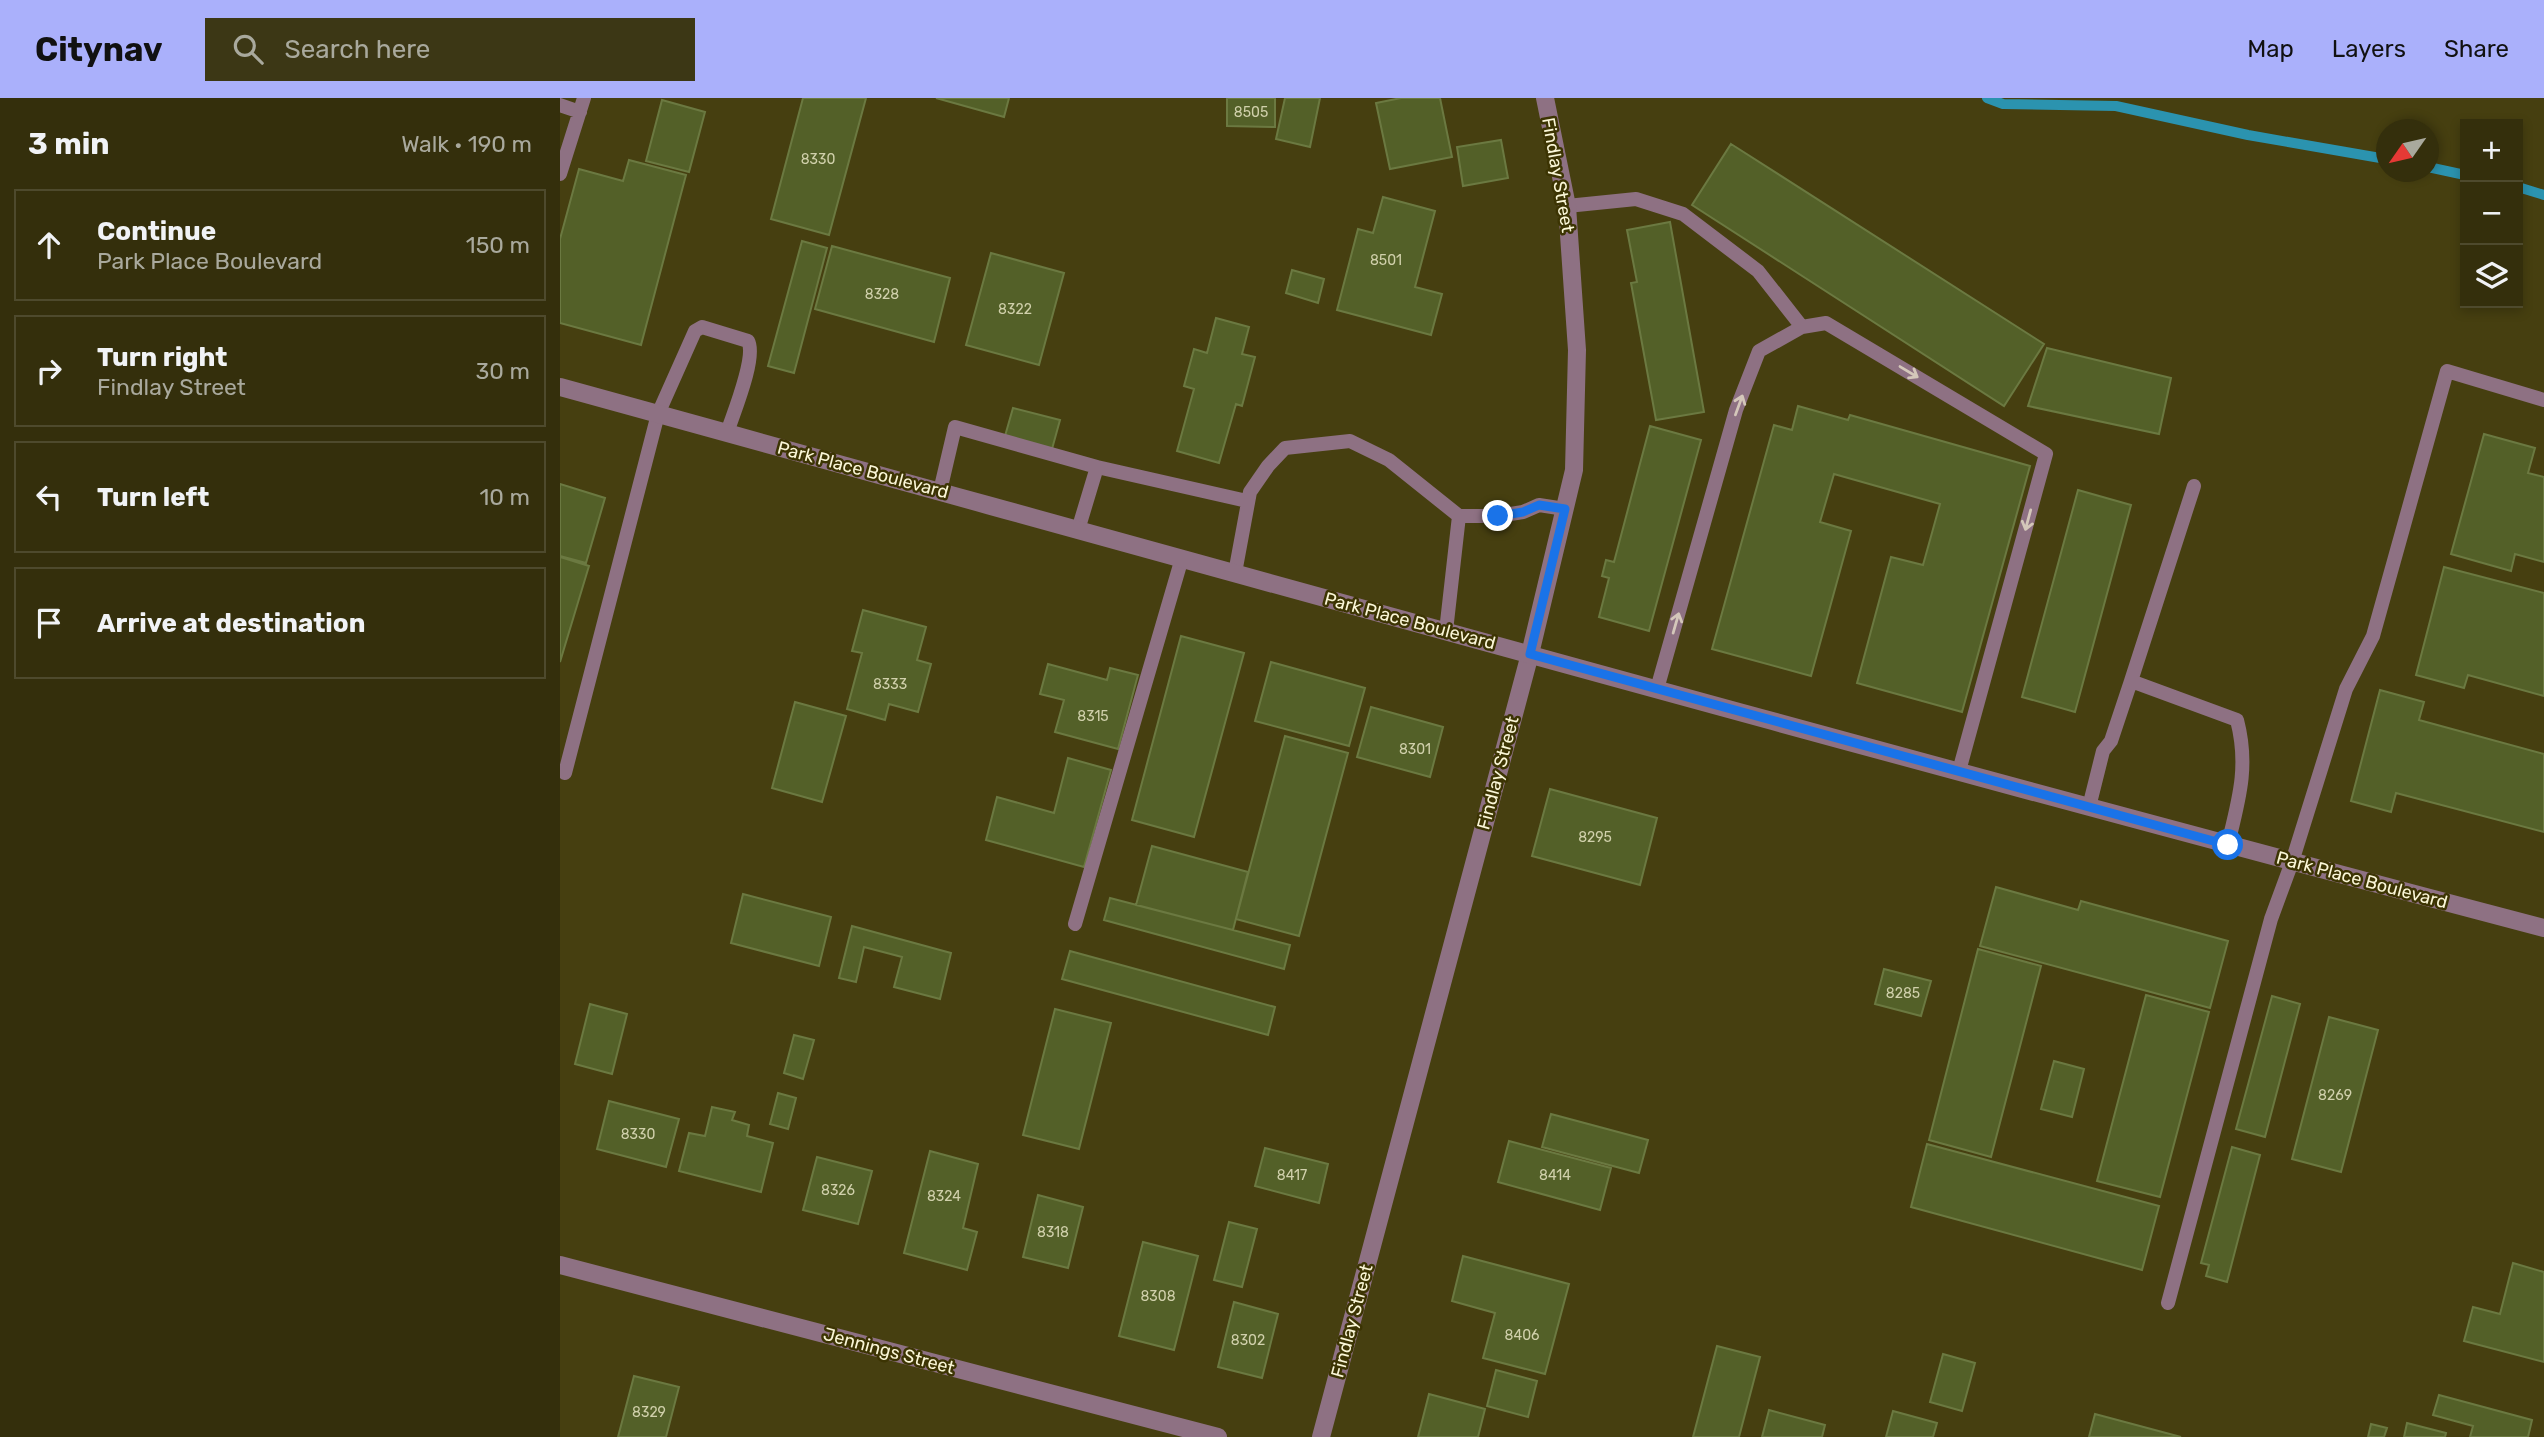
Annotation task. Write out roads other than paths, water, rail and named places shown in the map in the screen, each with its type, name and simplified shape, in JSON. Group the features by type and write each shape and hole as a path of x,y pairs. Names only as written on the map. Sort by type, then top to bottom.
{"street":[{"name":"Findlay Street","path":"1321,1437 1530,654 1574,470 1577,350 1567,206 1545,98"},
{"name":"Park Place Boulevard","path":"560,387 2228,845 2544,928"},
{"name":"Jennings Street","path":"560,1265 1218,1437"}],"lane":[{"path":"560,105 582,105 560,174"},
{"path":"1567,206 1636,200 1683,214 1758,271 1802,327"},
{"path":"1657,689 1736,410 1759,351 1802,327 1826,323 2046,454 1959,771"},
{"path":"565,773 659,414 695,331 702,327 748,341 750,346 745,377 727,433"},
{"path":"2168,1303 2271,919 2292,862 2346,690 2373,636 2447,371 2544,400"},
{"path":"940,491 955,426 1097,467 1247,502"},
{"path":"1235,573 1250,492 1268,466 1285,449 1350,442 1389,460 1459,516 1498,516 1523,512 1539,505 1565,509"},
{"path":"1078,530 1097,467"},
{"path":"2089,807 2103,751 2111,741 2194,486"},
{"path":"1446,631 1459,516"},
{"path":"1075,924 1182,558"},
{"path":"2131,681 2237,720 2242,740 2242,791 2228,845"}],"waterway":[{"path":"1987,98 2003,104 2116,106 2248,135 2376,157"},
{"path":"2439,169 2460,174"},
{"path":"2523,189 2544,195"}]}
